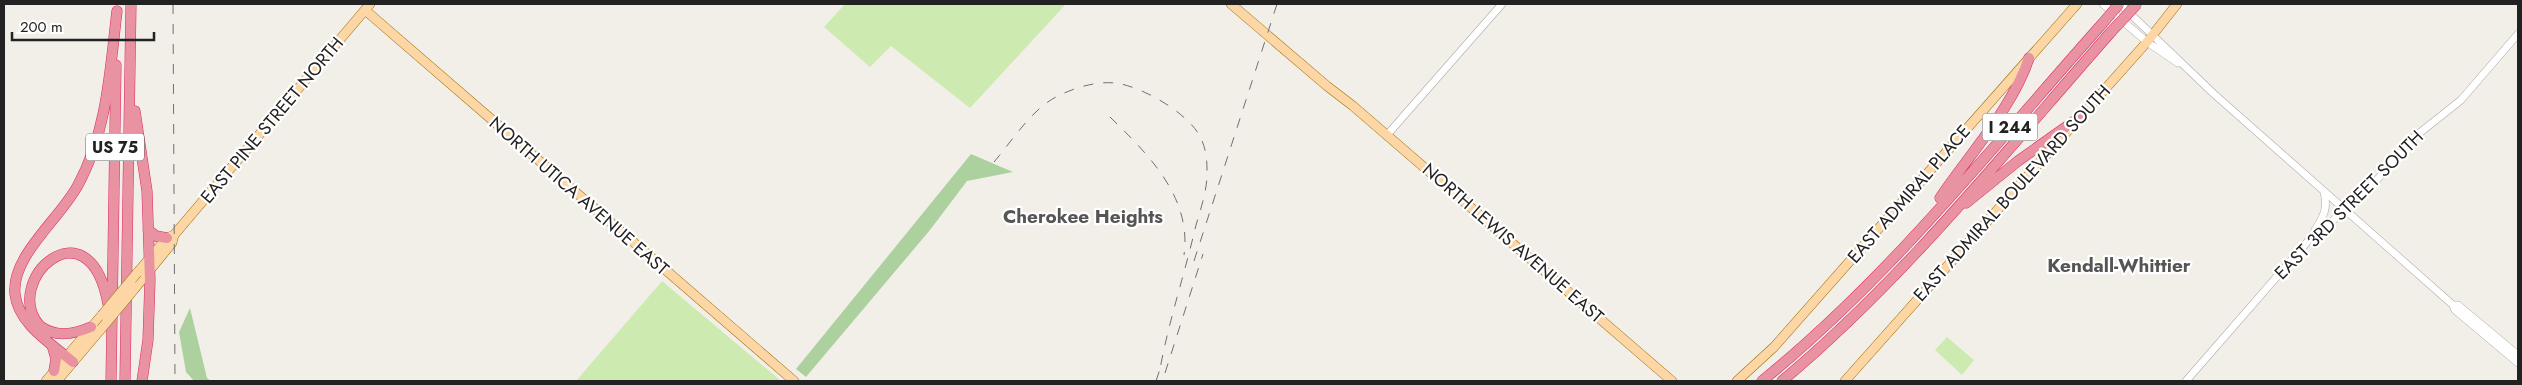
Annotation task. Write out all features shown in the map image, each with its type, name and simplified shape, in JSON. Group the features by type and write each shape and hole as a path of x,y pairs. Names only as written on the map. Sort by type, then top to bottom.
{"highway":[{"name":"US 75","path":"125,381 131,4"},
{"name":"I 244","path":"1762,381 1848,305 1918,231 2120,4"},
{"name":"I 244","path":"1782,381 1865,307 2137,4"},
{"name":"US 75","path":"111,381 117,8"},
{"path":"69,359 29,323 20,311 15,294 16,277 25,255 73,195 94,151 105,106 117,8"},
{"path":"1918,231 1997,117 2024,73 2029,58"},
{"path":"130,61 137,138 147,191 148,259 150,271 148,340 142,381"},
{"path":"1944,221 2018,161 2080,117"},
{"path":"148,230 156,236 170,237"},
{"path":"96,328 74,334 59,334 44,328 34,319 27,305 26,288 31,274 42,262 65,254 77,256 92,264 104,285 112,327"},
{"path":"51,344 56,359 56,376"}],"main road":[{"name":"NORTH LEWIS AVENUE EAST","path":"1231,4 1387,135 1672,381"},
{"name":"NORTH LEWIS AVENUE EAST","path":"1239,4 1330,82 1353,106"},
{"name":"EAST ADMIRAL PLACE","path":"1737,381 1760,362 2077,4"},
{"name":"EAST ADMIRAL BOULEVARD SOUTH","path":"1845,381 2147,42 2178,4"},
{"name":"EAST PINE STREET NORTH","path":"96,328 102,315 148,259 170,237 368,7"},
{"name":"NORTH UTICA AVENUE EAST","path":"368,7 794,381"},
{"name":"EAST PINE STREET NORTH","path":"46,381 56,376 96,328 150,271 172,243 170,237"}],"street":[{"path":"1387,135 1502,4"},
{"path":"2103,4 2147,42 2183,66"},
{"path":"2120,4 2153,34 2183,66 2453,305 2455,310 2518,363"},
{"name":"EAST 3RD STREET SOUTH","path":"2186,381 2308,241 2364,195 2416,136 2461,100 2518,34"},
{"path":"2308,241 2324,218 2326,202 2323,190"},
{"path":"2453,305 2458,305 2518,355"}],"green space":[{"path":"845,4 1066,4 970,108 891,46 870,67 824,27"},
{"path":"971,154 1013,172 967,181 930,230 806,377 796,369"},
{"path":"662,281 781,381 576,381"},
{"path":"190,308 207,378 211,381 194,381 186,372 179,332"},
{"path":"1947,337 1974,360 1962,375 1935,350"}],"railway":[{"path":"173,4 175,381"},
{"path":"1194,261 1277,4"},
{"path":"994,162 1022,126 1038,110 1056,97 1092,84 1115,83 1149,94 1183,116 1198,133 1205,151 1207,164 1206,183 1160,369"},
{"path":"1110,117 1152,162 1174,196 1181,214 1185,234 1184,255"},
{"path":"1165,373 1203,254"},
{"path":"1156,381 1162,363"}],"district":[{"name":"Cherokee Heights","path":"1083,216"},
{"name":"Kendall-Whittier","path":"2119,265"}]}
